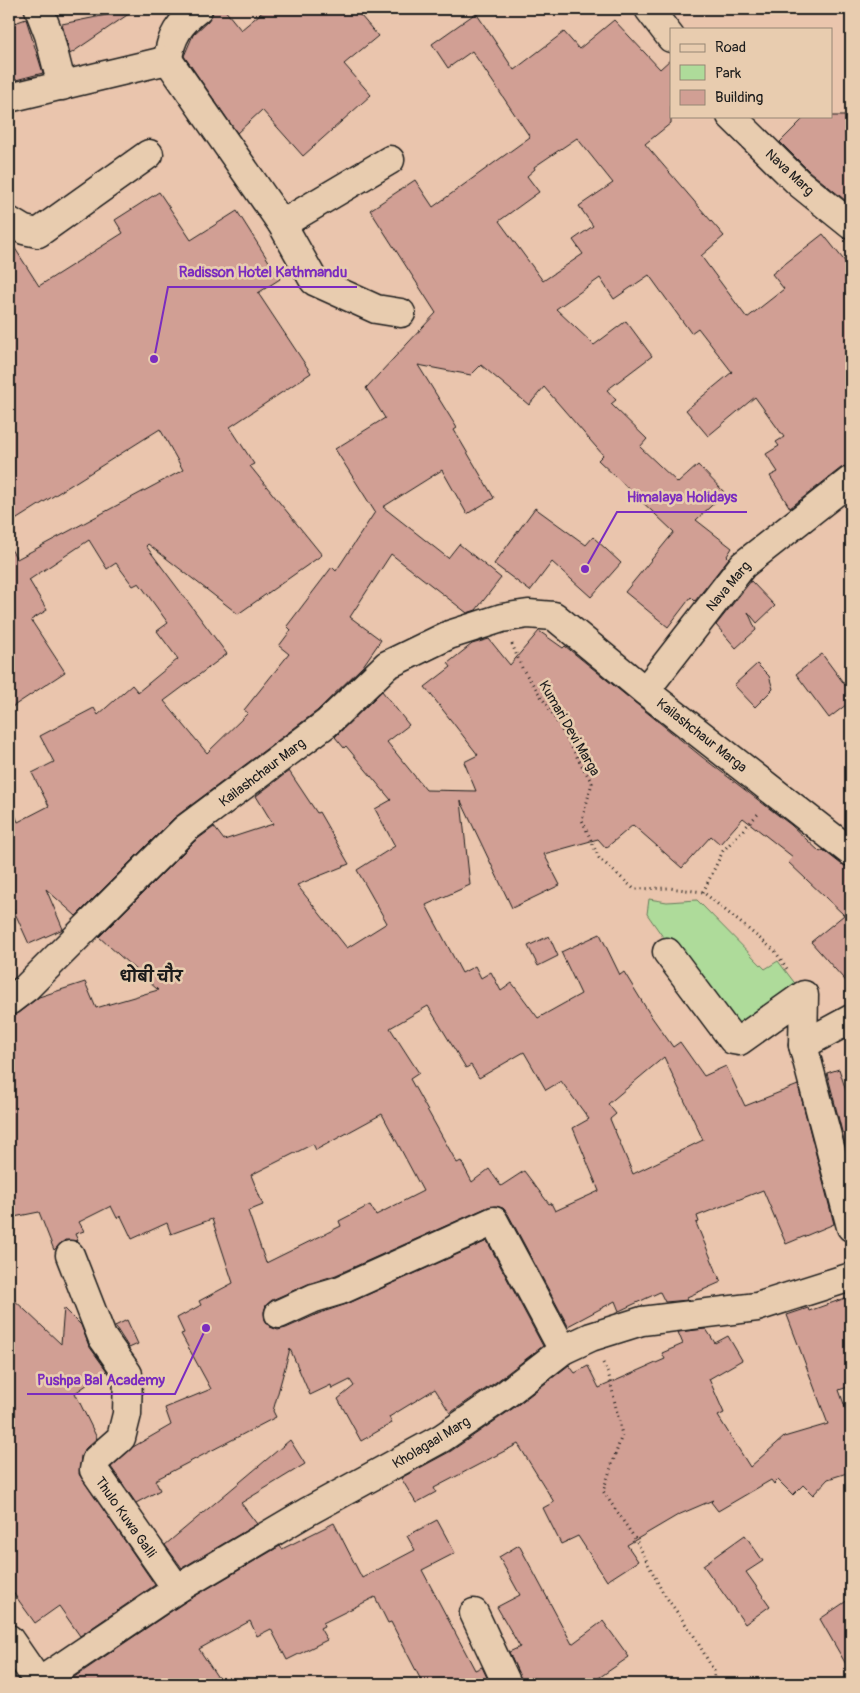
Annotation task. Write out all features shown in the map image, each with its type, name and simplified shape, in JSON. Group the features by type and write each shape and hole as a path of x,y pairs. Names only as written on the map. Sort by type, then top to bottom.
{"street":[{"path":"39,9 49,35 62,86"},
{"path":"198,9 170,41 168,60 282,224 314,281 376,309 401,313"},
{"path":"649,9 670,37"},
{"path":"9,98 168,60"},
{"name":"Nava Marg","path":"733,118 799,183 851,225"},
{"path":"9,221 24,230 38,233 149,154"},
{"path":"282,224 390,160"},
{"name":"Nava Marg","path":"645,691 743,565 851,480"},
{"name":"Kailashchaur Marg","path":"9,1001 26,988 186,829 327,723 387,665 449,635 502,618 528,614 554,616"},
{"name":"Kailashchaur Marga","path":"554,616 645,691 851,852"},
{"path":"667,952 733,1040 739,1041 804,995"},
{"path":"804,995 803,1045 851,1227"},
{"path":"803,1045 851,1019"},
{"path":"280,1314 314,1298 341,1290 494,1221 564,1350"},
{"name":"Thulo Kuwa Galli","path":"70,1255 102,1338 128,1374 127,1414 121,1438 96,1460 94,1470 177,1589"},
{"name":"Kholagaal Marg","path":"40,1683 177,1589 307,1512 442,1438 505,1395 564,1350 591,1337 642,1321 757,1307 851,1278"},
{"path":"474,1613 508,1684"},
{"path":"9,1639 40,1683"}],"path":[{"name":"Kumari Devi Marga","path":"502,618 522,668 552,714 592,783 582,820 599,858 634,889 669,888 703,892"},
{"path":"777,794 723,852 703,892 775,951 804,995"},
{"path":"591,1337 609,1376 622,1435 602,1491 636,1540 662,1591 698,1643 714,1671 714,1684"}],"green space":[{"path":"649,899 667,902 697,900 765,969 778,961 800,990 730,1033 647,914"}],"building":[{"path":"136,9 70,54 62,24"},
{"path":"224,9 241,30 266,9 355,9 378,36 344,64 371,95 303,156 262,110 237,133 184,56 193,35 208,21 213,12"},
{"path":"476,13 514,70 564,32 579,49 614,20 660,69 670,60 671,123 645,144 724,236 701,256 747,318 784,289 772,274 823,234 851,269 851,465 841,468 790,508 770,476 778,472 766,454 779,446 776,442 784,437 755,397 708,436 686,410 732,372 698,328 691,333 649,275 614,299 600,278 556,309 594,345 626,321 652,356 607,390 616,400 611,404 647,439 640,447 678,483 698,465 725,493 696,520 732,548 727,556 729,558 695,601 691,597 668,627 625,592 674,532 598,460 603,455 544,387 529,405 481,365 471,375 418,365 457,428 454,430 494,498 467,514 442,470 383,507 448,558 459,544 501,578 476,610 467,613 391,554 350,617 381,640 363,666 317,711 174,818 76,916 46,889 63,929 29,944 9,900 9,800 18,822 49,806 32,773 54,762 40,736 94,708 98,715 132,685 138,692 178,659 157,631 168,623 139,583 133,586 116,563 107,569 89,540 29,580 47,610 31,620 65,672 9,709 9,546 17,559 183,470 160,429 9,524 9,239 39,286 123,233 115,220 159,192 191,240 237,211 280,279 258,293 311,373 230,427 254,464 250,466 322,555 238,614 148,544 146,546 227,654 164,701 207,753 248,713 244,710 289,654 279,646 291,630 287,626 332,567 336,571 375,512 335,449 385,418 366,388 436,313 370,210 415,180 433,207 530,137 472,51 448,68 432,44","holes":["577,138 613,183 579,206 593,226 573,240 583,254 543,281 499,221 539,192 527,176 535,169 534,167"]},
{"path":"26,19 43,73 12,81 9,60 9,25"},
{"path":"851,116 851,195 845,200 809,171 780,142 804,118"},
{"path":"535,508 586,545 593,537 621,563 591,597 552,562 530,591 494,564"},
{"path":"751,581 775,606 757,623 748,612 756,630 736,648 716,625"},
{"path":"539,631 563,648 565,646 702,757 791,825 820,852 823,850 841,864 851,867 851,987 811,942 844,915 788,862 793,857 743,818 720,844 711,836 682,868 633,825 606,848 598,839 544,854 560,885 512,908 461,801 470,885 426,905 462,973 475,966 481,978 491,972 501,991 512,983 538,1018 581,994 561,952 600,934 620,975 624,972 673,1047 680,1042 704,1076 726,1066 745,1106 798,1085 834,1224 786,1244 763,1190 697,1216 699,1222 696,1223 721,1282 687,1297 688,1300 665,1302 660,1292 619,1311 615,1301 568,1326 508,1214 503,1208 496,1206 488,1207 336,1275 308,1284 272,1300 266,1305 264,1312 265,1320 270,1327 278,1330 286,1328 320,1313 347,1304 487,1241 543,1346 496,1382 450,1413 435,1389 389,1417 392,1423 361,1441 338,1399 354,1386 350,1380 332,1389 331,1385 310,1395 290,1349 273,1411 276,1417 155,1480 160,1490 136,1503 111,1467 133,1447 171,1425 165,1408 211,1389 181,1334 184,1333 177,1318 201,1305 199,1301 233,1283 212,1219 171,1234 167,1223 132,1239 121,1216 117,1218 111,1206 79,1222 84,1231 75,1234 78,1241 65,1240 54,1250 39,1212 9,1218 9,1016 18,1013 39,997 85,982 96,1008 158,990 99,937 195,841 214,827 224,840 273,824 256,796 289,771 317,813 319,812 349,864 297,885 347,948 387,923 357,870 395,846 375,809 391,800 346,746 344,748 335,737 382,691 409,725 387,742 426,790 476,791 464,762 478,755 425,687 451,667 448,663 472,644 489,639 510,665","holes":["428,1006 466,1068 471,1065 479,1078 524,1052 546,1090 561,1081 589,1119 573,1128 599,1191 555,1211 551,1203 549,1204 524,1171 501,1186 489,1169 472,1182 461,1161 457,1163 410,1079 419,1073 390,1028","664,1057 703,1140 633,1174 610,1119 616,1114 608,1104","382,1114 423,1191 376,1215 370,1205 339,1221 341,1226 266,1263 248,1211 263,1205 251,1175 313,1144 316,1150"]},
{"path":"822,654 851,693 851,701 829,718 796,674"},
{"path":"757,664 769,676 773,689 755,707 734,685"},
{"path":"549,936 558,956 538,966 528,946"},
{"path":"839,1069 851,1106 851,1167 827,1073"},
{"path":"9,1295 61,1344 64,1308 81,1325 89,1346 107,1371 75,1393 97,1438 86,1448 81,1456 79,1474 155,1585 80,1636 59,1606 35,1623 9,1587"},
{"path":"851,1296 851,1386 839,1390 849,1418 851,1417 851,1476 849,1477 847,1473 828,1479 813,1495 803,1485 793,1495 778,1480 774,1484 771,1480 718,1511 711,1502 713,1500 678,1515 627,1545 638,1561 607,1581 578,1536 561,1544 543,1508 554,1502 518,1444 434,1488 436,1492 416,1503 401,1478 451,1451 515,1407 569,1365 575,1373 588,1366 599,1388 665,1359 662,1353 683,1344 678,1332 706,1329 715,1343 728,1336 742,1360 709,1379 724,1413 718,1416 750,1467 784,1437 828,1424 787,1315 808,1308 809,1311"},
{"path":"127,1320 138,1344 129,1348 115,1326"},
{"path":"290,1440 305,1464 241,1503 257,1524 182,1568 165,1545"},
{"path":"437,1520 455,1553 422,1570 475,1670 482,1667 490,1684 423,1684 391,1622 388,1623 375,1597 323,1623 324,1626 320,1628 327,1640 287,1660 271,1629 257,1636 250,1621 199,1649 222,1684 64,1684 185,1602 280,1546 282,1549 334,1523 362,1578 415,1550 407,1536"},
{"path":"745,1535 763,1561 746,1572 770,1606 745,1624 703,1565"},
{"path":"519,1545 572,1644 603,1621 629,1657 590,1684 522,1684 509,1652 520,1647 497,1607 520,1595 499,1557"},
{"path":"851,1598 851,1673 820,1619"}],"place":[{"name":"Radisson Hotel Kathmandu","path":"154,359"},
{"name":"Himalaya Holidays","path":"585,569"},
{"name":"Pushpa Bal Academy","path":"206,1328"}],"district":[{"name":"धोबी चौर","path":"151,977"}]}
